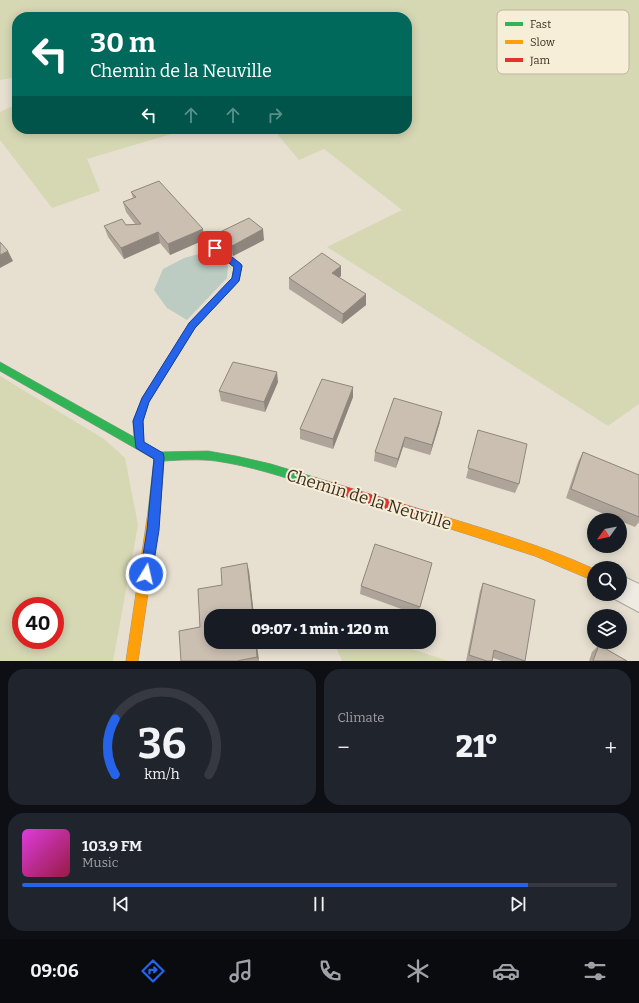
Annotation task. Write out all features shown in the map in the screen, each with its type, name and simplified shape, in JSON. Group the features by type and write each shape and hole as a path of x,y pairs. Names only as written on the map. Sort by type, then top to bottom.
{"street":[{"path":"139,445 138,421 145,401 192,326 236,279 238,266 215,248"},
{"path":"0,366 159,457 153,530 132,661"},
{"name":"Chemin de la Neuville","path":"159,457 188,456 223,458 290,474 508,541 567,562 587,572"},
{"path":"627,592 639,599"}],"green space":[{"path":"0,0 639,0 639,404 608,426 327,247 402,210 324,149 299,160 277,134 412,134 412,12 12,12 12,78 0,80"},
{"path":"12,106 12,134 171,134 87,159 100,191 52,208 0,140 0,112"},
{"path":"0,376 104,439 125,458 138,525 113,661 0,661"},
{"path":"337,649 412,649 448,661 342,661"}],"shaded area":[{"path":"206,252 228,266 227,278 187,320 167,308 154,290 163,269 184,258"}],"building":[{"path":"159,181 203,229 168,244 158,232 121,248 104,226 122,219 126,225 141,224 123,202 136,197 131,192"},
{"path":"249,218 263,229 232,246 218,233"},
{"path":"0,242 8,251 0,255"},
{"path":"322,253 341,266 332,273 366,294 343,314 289,278"},
{"path":"233,362 277,372 264,402 219,391"},
{"path":"322,379 353,387 333,439 300,429"},
{"path":"394,398 442,412 432,445 405,437 398,459 375,452"},
{"path":"478,430 527,444 519,484 468,468"},
{"path":"583,452 639,475 639,517 571,489"},
{"path":"375,544 432,563 420,607 361,586"},
{"path":"247,563 252,609 204,609 204,649 256,649 257,657 237,661 181,661 179,631 200,627 198,589 222,585 221,568"},
{"path":"483,583 535,600 525,661 494,650 492,661 487,661 469,655"},
{"path":"598,649 606,649 627,661 593,661"}],"traffic: fast":[{"path":"139,445 138,421 145,401 192,326 236,279 238,266 215,248"},
{"path":"0,366 159,457 200,456 224,458 271,469 317,483"},
{"path":"154,512 159,457"}],"traffic: slow":[{"path":"132,661 154,512"},
{"path":"433,518 535,550 587,572"}],"traffic: jam":[{"path":"317,483 433,518"}],"route":[{"path":"146,574 153,530 159,457 139,445 138,421 145,401 192,326 236,279 238,266 215,248"}]}
